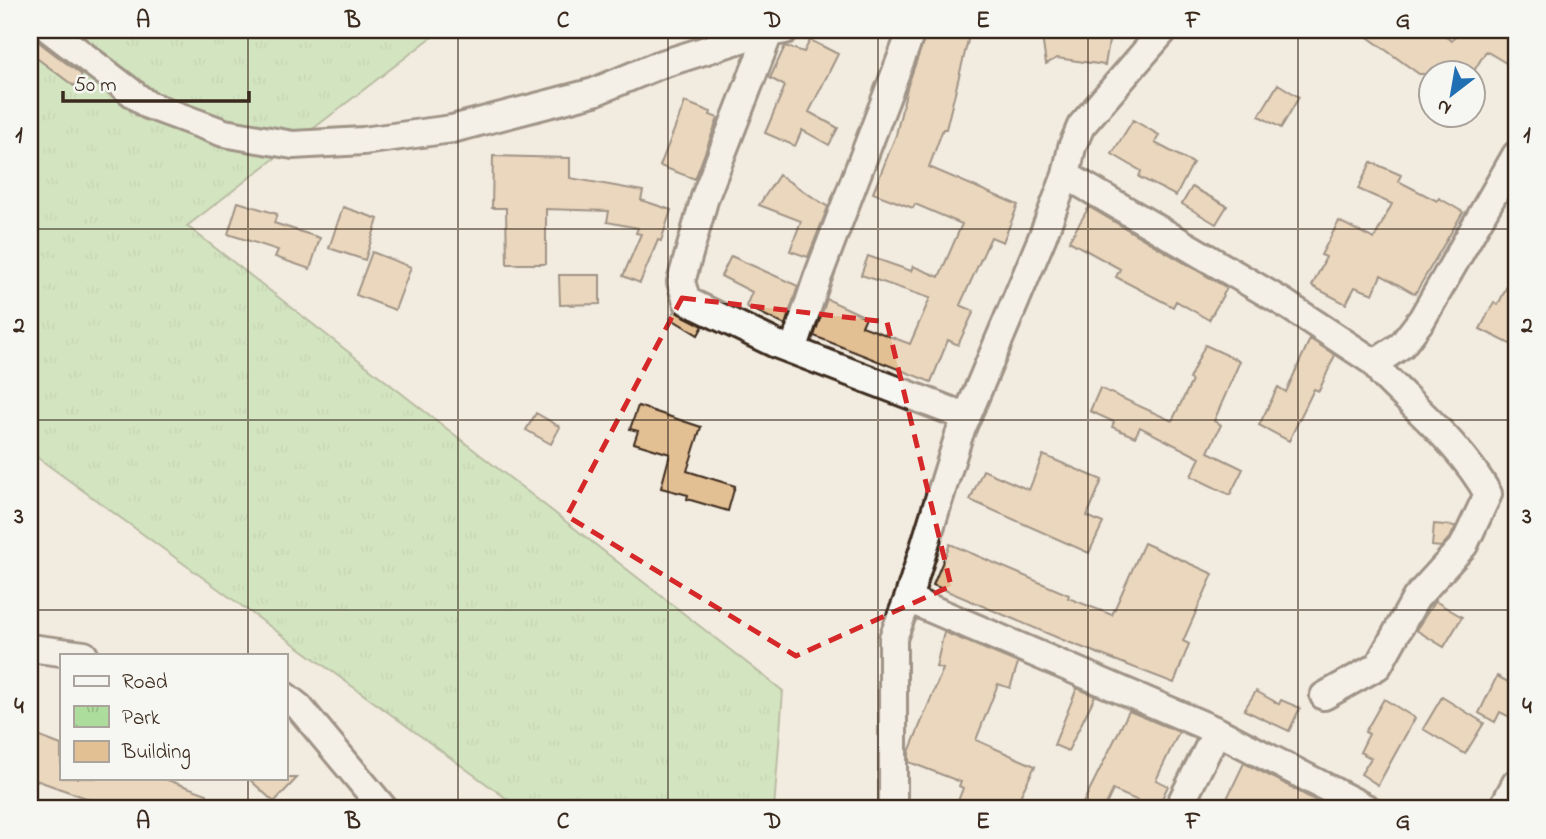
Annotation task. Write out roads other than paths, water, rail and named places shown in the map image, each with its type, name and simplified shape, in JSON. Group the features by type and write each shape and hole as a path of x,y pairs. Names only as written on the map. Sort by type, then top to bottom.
{"street":[{"path":"50,30 148,105 224,133 293,145 363,141 452,129 594,92 659,65 735,41 777,32"},
{"path":"793,350 817,279 912,30"},
{"path":"893,809 893,638 908,599 959,435 1066,175 1072,147 1081,126 1164,30"},
{"path":"777,32 705,197 681,282 687,301 793,350 967,417"},
{"path":"1375,363 1402,345 1422,319 1516,155"},
{"path":"1066,175 1296,310 1375,363 1383,375 1458,452 1479,477 1488,494 1464,544 1416,598 1378,666 1324,696"},
{"path":"908,599 1217,731 1368,809"},
{"path":"30,648 76,654"},
{"path":"287,698 299,707 384,809"},
{"path":"1178,809 1217,731"},
{"path":"1503,809 1516,783"}]}
